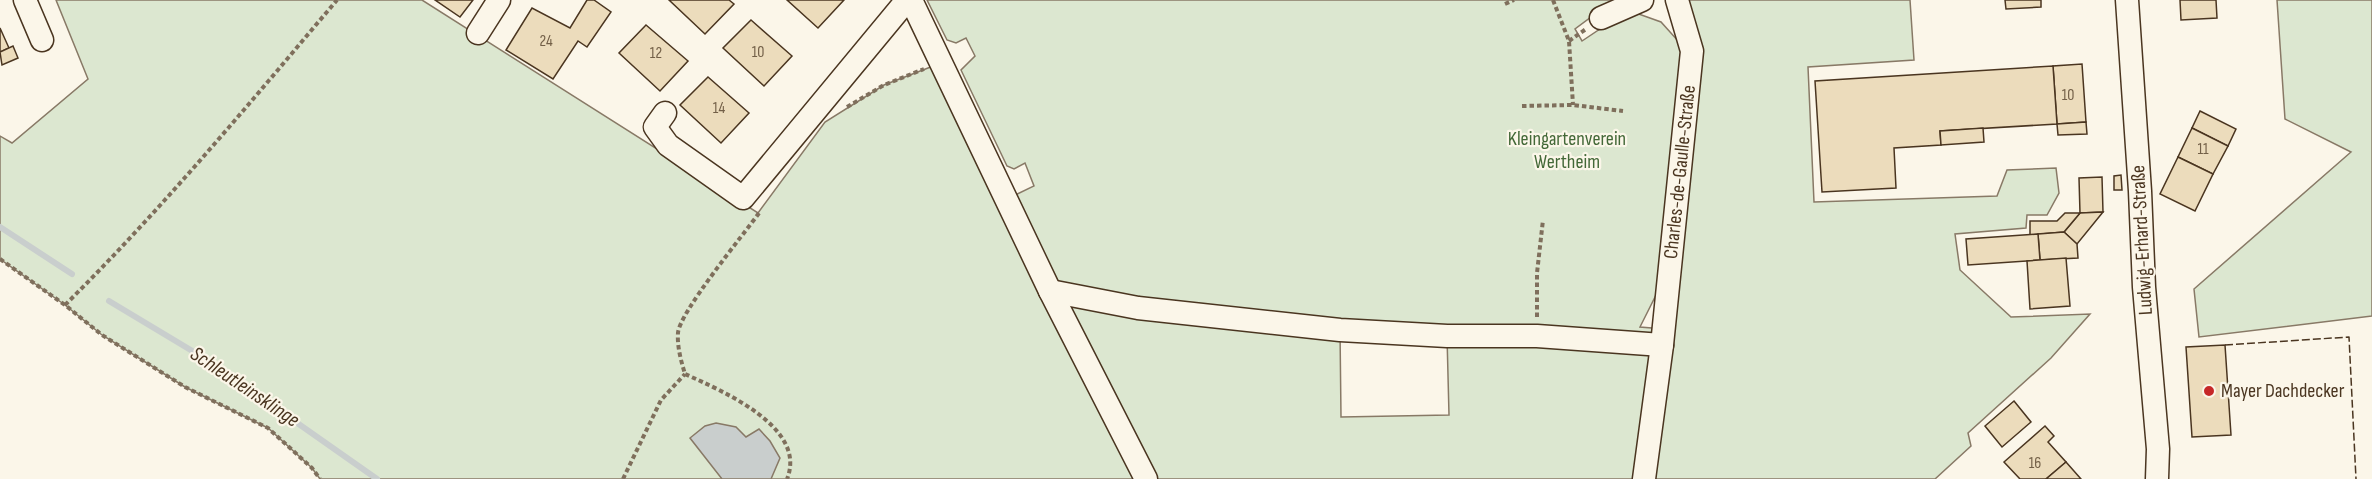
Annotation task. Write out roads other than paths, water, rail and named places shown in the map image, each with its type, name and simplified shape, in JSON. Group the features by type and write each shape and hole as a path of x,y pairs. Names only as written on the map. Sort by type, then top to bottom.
{"street":[{"path":"25,0 42,40"},
{"path":"478,33 499,0"},
{"path":"665,113 655,127 668,145 742,198 909,0 1050,291 1146,479"},
{"path":"1601,18 1642,0"},
{"name":"Charles-de-Gaulle-Straße","path":"1644,479 1662,345 1692,51 1677,0"},
{"name":"Ludwig-Erhard-Straße","path":"2127,0 2144,287 2158,449 2157,479"},
{"path":"1050,291 1138,308 1340,330 1447,336 1537,336 1662,345"}],"waterway":[{"name":"Schleutleinsklinge","path":"0,227 72,274"},
{"name":"Schleutleinsklinge","path":"109,301 209,361 377,479"}],"place":[{"name":"Mayer Dachdecker","path":"2209,391"}],"park label":[{"name":"Kleingartenverein Wertheim","path":"1567,150"}]}
